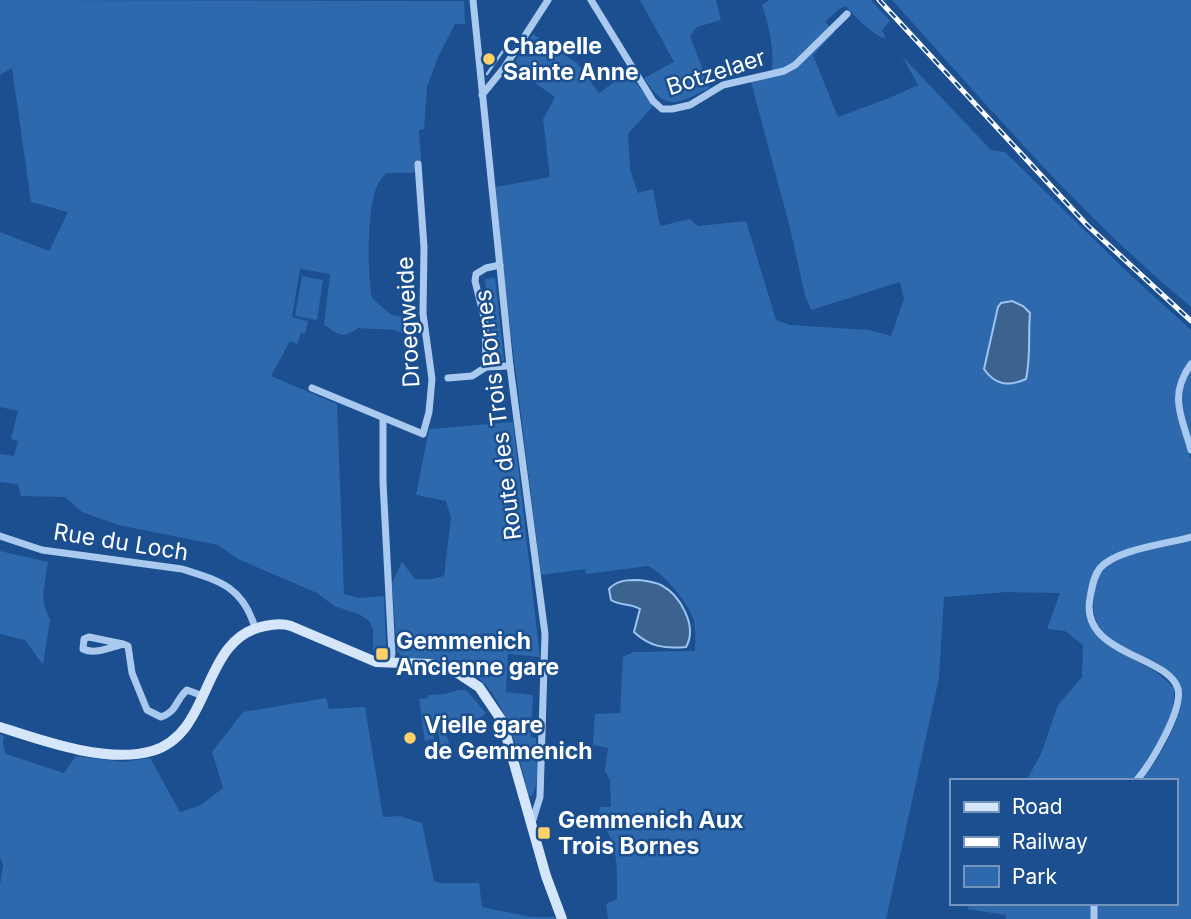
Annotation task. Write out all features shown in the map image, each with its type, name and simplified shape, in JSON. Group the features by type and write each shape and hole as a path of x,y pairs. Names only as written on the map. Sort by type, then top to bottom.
{"main road":[{"path":"0,727 81,749 124,755 163,747 189,723 228,647 255,628 284,624 367,660 441,665 459,671 478,687 502,721 531,825 562,919"}],"street":[{"name":"Route des Trois Bornes","path":"473,0 510,366 545,634 540,797 531,825"},
{"path":"482,95 504,68 548,0"},
{"name":"Botzelaer","path":"591,0 653,101 662,109 690,104 723,85 784,71 795,65 847,14"},
{"name":"Droegweide","path":"312,388 423,434 432,394 423,314 424,247 418,164"},
{"path":"486,367 485,321 475,281 476,274 486,268 500,265"},
{"path":"1191,365 1181,382 1177,404 1191,450"},
{"path":"448,378 472,376 486,367 510,366"},
{"name":"Droegweide","path":"383,419 383,482 392,654 389,663"},
{"name":"Rue du Loch","path":"0,536 42,550 182,569 203,576 237,592 250,612 255,628"},
{"path":"1138,779 1155,756 1173,714 1178,689 1173,681 1156,667 1117,648 1097,629 1089,604 1093,580 1108,562 1191,537"},
{"path":"123,644 94,652 83,649 82,645 86,637 123,644 130,649 132,673 148,710 161,717 176,709 183,692 187,690 203,696"}],"green space":[{"path":"0,0 464,1 465,24 455,24 438,57 427,87 424,129 419,130 422,171 386,173 377,186 371,210 369,258 372,298 390,314 410,319 422,329 410,329 402,333 395,330 358,328 344,335 337,333 324,325 330,274 300,269 292,317 308,321 305,334 301,333 297,344 290,341 271,376 337,404 344,594 359,598 384,596 386,646 379,653 373,652 373,629 369,621 359,614 334,606 317,593 238,559 218,545 118,525 82,512 65,497 21,496 18,484 0,482 0,454 14,456 18,441 11,439 18,411 0,407 0,232 49,251 68,212 31,202 12,68 0,75"},
{"path":"640,0 716,0 721,20 697,27 690,36 710,88 673,102 659,97 652,89 644,78 674,62"},
{"path":"769,0 871,0 890,21 882,30 886,39 859,21 846,6 825,22 835,32 813,55 838,117 918,85 902,56 991,150 1005,152 1124,269 1191,330 1191,360 1179,382 1175,404 1191,460 1191,534 1165,540 1099,565 1087,596 1086,611 1089,624 1096,635 1105,644 1161,676 1174,688 1174,701 1162,738 1134,779 1027,779 1041,754 1058,705 1082,677 1083,645 1065,631 1047,629 1060,593 1007,592 944,597 939,678 886,919 608,919 606,904 617,899 617,866 610,837 598,817 600,807 611,807 610,780 605,771 608,748 593,745 595,714 620,713 623,657 633,652 695,651 695,625 688,608 675,590 648,566 586,574 585,569 541,575 502,262 496,187 550,177 543,119 555,97 512,67 533,34 577,63 599,93 628,72 653,106 628,134 630,169 638,193 653,189 660,226 690,219 698,226 746,221 776,320 790,325 869,330 891,336 904,299 900,282 811,310 805,295 751,82 771,76 771,40 762,5"},
{"path":"892,0 1191,0 1191,307 1150,272 1073,198"},
{"path":"302,276 323,280 317,320 295,316"},
{"path":"495,278 504,360 499,364 495,362 485,279"},
{"path":"1191,368 1191,441 1183,413 1182,396"},
{"path":"513,422 540,657 508,654 506,692 533,695 531,737 536,738 537,768 536,784 531,797 504,715 482,681 466,669 447,662 408,659 397,651 392,583 402,562 415,579 444,576 451,518 446,501 416,495 429,429"},
{"path":"1191,541 1191,919 1097,919 1096,905 1177,905 1177,779 1142,779 1167,741 1178,716 1181,692 1178,683 1165,669 1109,639 1098,625 1094,614 1096,583 1101,571 1118,558"},
{"path":"0,551 48,562 43,594 50,620 43,665 25,640 0,634"},
{"path":"466,690 486,713 469,727 454,728 446,734 451,750 441,750 438,730 433,733 434,739 425,741 419,699"},
{"path":"326,698 329,709 365,707 383,817 399,816 422,823 434,881 479,883 482,907 556,919 0,919 3,865 0,857 0,734 4,736 6,754 64,773 76,756 123,762 150,758 180,812 201,805 223,788 212,752 243,712"},
{"path":"970,905 1091,905 1092,919 1006,919 1006,915 967,909"}],"shaded area":[{"path":"1012,301 1030,313 1029,355 1026,379 1008,384 997,381 984,369 998,307 1001,303"},
{"path":"639,580 661,585 680,603 690,630 686,647 671,648 646,641 634,632 640,609 611,600 609,589 612,586 622,581"}],"waterway":[{"path":"487,74 505,48"}],"railway":[{"path":"879,0 1087,225 1191,321"}],"place":[{"name":"Chapelle Sainte Anne","path":"489,59"},
{"name":"Gemmenich Ancienne gare","path":"382,654"},
{"name":"Vielle gare de Gemmenich","path":"410,738"},
{"name":"Gemmenich Aux Trois Bornes","path":"544,833"}]}
